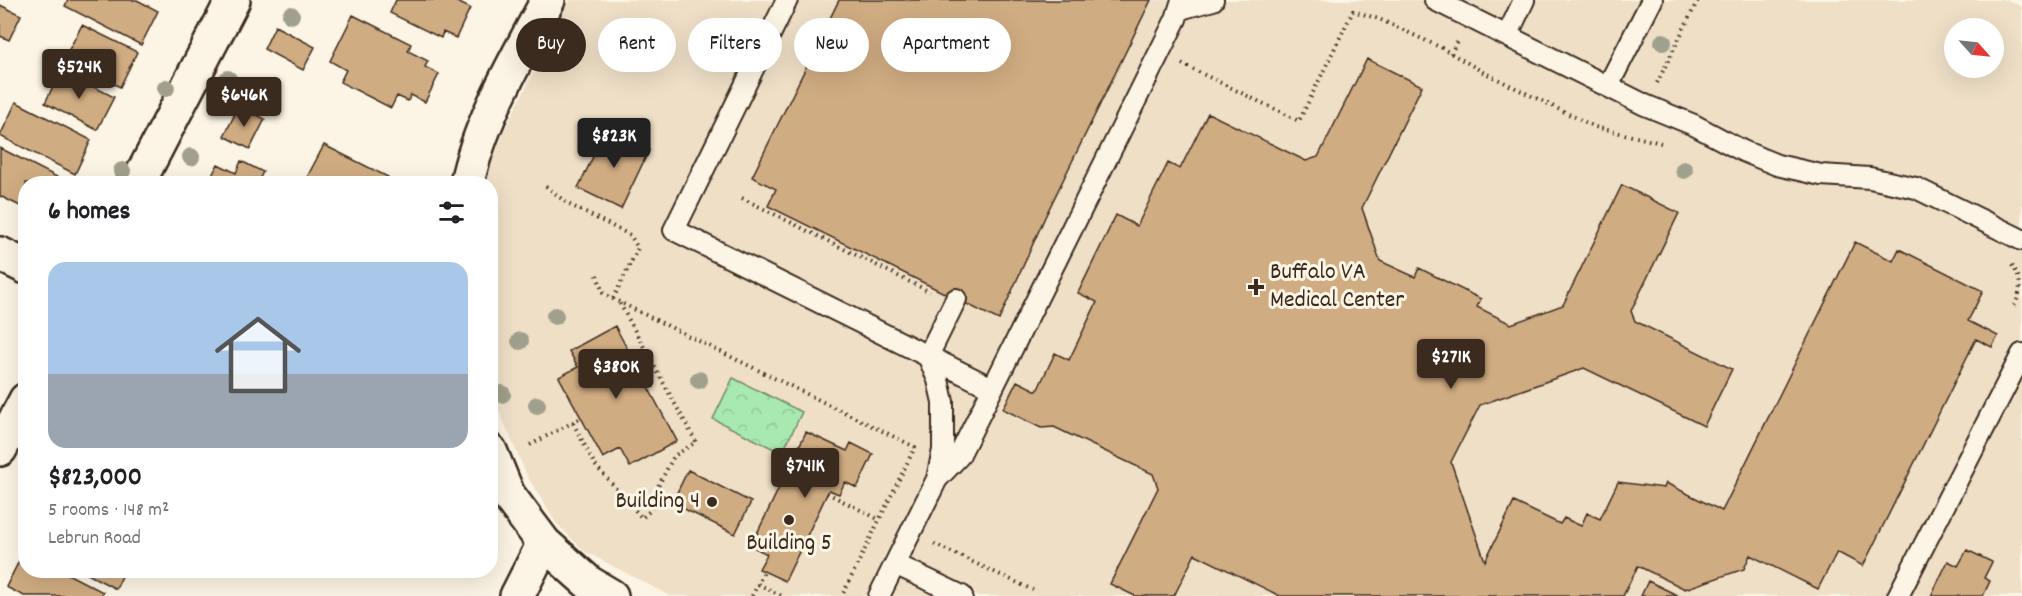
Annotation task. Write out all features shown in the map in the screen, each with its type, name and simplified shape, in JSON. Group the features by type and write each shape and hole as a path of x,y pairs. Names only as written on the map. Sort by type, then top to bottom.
{"street":[{"path":"142,176 233,0"},
{"path":"469,176 483,132 495,105 548,0"},
{"path":"0,255 18,263"},
{"path":"0,449 18,415"},
{"path":"498,471 508,495 544,543 590,583 611,596"},
{"path":"517,596 544,543"}],"lane":[{"path":"787,0 674,230 992,388"},
{"path":"937,479 958,456 1181,5 1213,0"},
{"path":"1436,0 1608,86 1777,165 1821,175 1870,178 1916,188 2022,240"},
{"path":"1507,36 1524,0"},
{"path":"1608,86 1652,0"},
{"path":"879,596 937,479 943,450 943,402 938,380 928,356 948,297"},
{"path":"1898,596 2022,354"},
{"path":"895,564 962,596"}],"path":[{"path":"1655,86 1698,0"},
{"path":"1182,64 1299,122 1353,11 1386,22 1595,127 1670,146"},
{"path":"1451,54 1460,36"},
{"path":"546,186 568,204 630,235 638,248 616,300"},
{"path":"742,198 948,297"},
{"path":"2004,258 2019,274 2020,296 2014,306"},
{"path":"597,274 603,293 915,447 882,521 842,596"},
{"path":"573,423 595,465 642,518 651,510 656,490 674,456 696,442 616,300"},
{"path":"530,445 581,418"},
{"path":"827,493 882,521"},
{"path":"933,545 978,563 1033,590"},
{"path":"752,596 764,572"},
{"path":"758,584 782,596"}],"shaded area":[{"name":"Buffalo VA Medical Center","path":"570,0 2007,0 2022,7 2022,596 670,596 584,551 556,523 527,476 498,408 498,176 489,176 505,129 534,72 586,72 586,18 561,18"}],"green space":[{"path":"733,378 802,412 782,453 713,419"}],"building":[{"path":"68,0 137,0 158,11 141,45 65,6"},
{"path":"396,0 459,0 457,2 470,8 456,38 443,32 441,38 390,13"},
{"path":"839,0 1151,0 1045,217 999,320 768,206 776,189 752,177 804,72 869,72 869,18 830,18"},
{"path":"0,5 21,15 9,40 0,36"},
{"path":"353,15 411,44 408,51 428,61 425,67 439,74 425,102 411,95 408,101 397,96 391,108 340,82 346,70 330,61"},
{"path":"82,25 137,52 120,87 64,59"},
{"path":"275,26 315,47 303,70 264,49"},
{"path":"1367,59 1422,86 1362,208 1380,261 1415,277 1419,268 1481,299 1477,307 1511,324 1563,305 1622,185 1679,213 1631,311 1635,321 1732,369 1704,426 1584,368 1480,405 1451,462 1485,561 1514,502 1560,524 1564,518 1581,526 1587,513 1600,519 1618,482 1664,488 1666,483 1722,511 1855,242 1893,261 1899,249 1983,291 1968,321 1998,336 1992,347 1976,339 1863,566 1837,552 1818,589 1750,555 1744,569 1685,589 1638,566 1623,596 1280,596 1195,554 1174,596 1135,596 1110,584 1158,488 1153,474 1054,427 1041,428 1003,409 1017,381 1037,391 1055,353 1069,360 1097,302 1078,293 1116,215 1137,226 1168,163 1180,169 1208,113 1306,161 1318,157"},
{"path":"61,70 114,97 97,130 45,103"},
{"path":"16,102 91,140 75,174 0,136"},
{"path":"239,106 265,119 250,149 224,136"},
{"path":"606,130 649,150 621,209 578,188"},
{"path":"324,145 386,176 308,176"},
{"path":"0,148 55,176 18,176 18,205 0,196"},
{"path":"241,161 263,172 261,176 212,176 218,164 236,173"},
{"path":"615,326 677,441 630,467 620,449 603,458 559,377 578,367 569,351"},
{"name":"Building 5","path":"806,432 847,451 851,443 873,454 857,488 845,482 839,494 829,490 785,581 759,569 767,554 751,546"},
{"name":"Building 4","path":"688,470 751,502 735,534 672,503"},
{"path":"1967,550 1992,562 1984,578 1990,581 1983,596 1931,596 1948,561 1958,566"},
{"path":"18,563 18,578 76,578 103,592 101,596 24,596 6,587"},
{"path":"95,578 121,578 116,589"},
{"path":"1648,581 1679,596 1641,596"}],"place":[{"name":"Buffalo VA Medical Center","path":"1256,287"},
{"name":"Building 4","path":"712,502"},
{"name":"Building 5","path":"789,520"}]}
